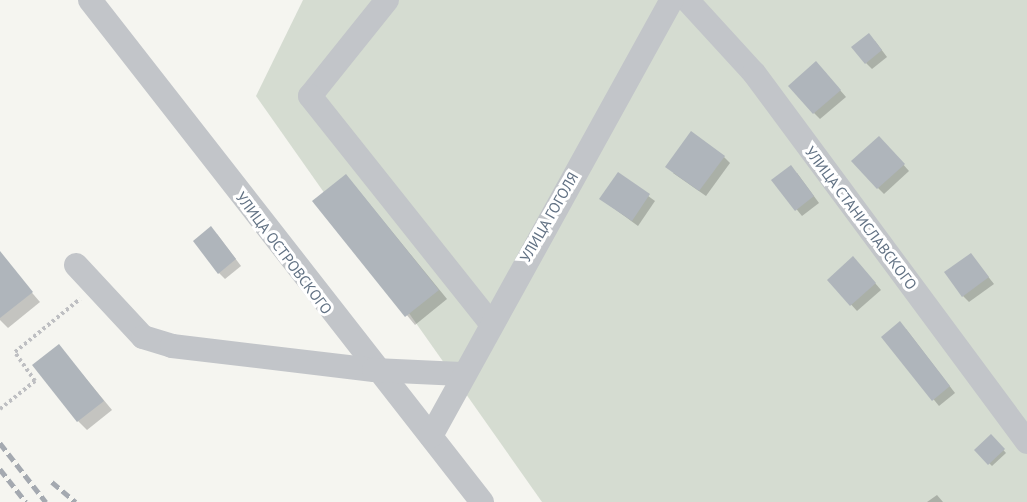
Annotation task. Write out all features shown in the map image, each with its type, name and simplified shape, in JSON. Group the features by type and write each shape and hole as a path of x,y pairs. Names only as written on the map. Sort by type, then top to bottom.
{"street":[{"name":"УЛИЦА ОСТРОВСКОГО","path":"90,0 374,370 431,436 482,502"},
{"path":"387,0 310,96 489,321"},
{"name":"УЛИЦА ГОГОЛЯ","path":"431,436 489,321 672,0"},
{"name":"УЛИЦА СТАНИСЛАВСКОГО","path":"687,0 754,73 1027,441"},
{"path":"76,265 143,337 172,346 374,370 461,374"}],"path":[{"path":"0,409 35,381 15,352 96,287"}],"shaded area":[{"path":"303,0 1027,0 1027,502 542,502 256,96"}],"building":[{"path":"869,33 882,50 865,64 851,47"},
{"path":"816,61 841,90 813,114 788,86"},
{"path":"691,131 725,156 699,191 665,167"},
{"path":"879,136 905,164 877,189 851,161"},
{"path":"791,165 814,196 795,211 771,180"},
{"path":"618,172 650,194 632,221 599,199"},
{"path":"346,174 439,290 405,317 312,201"},
{"path":"211,226 236,259 218,274 193,241"},
{"path":"0,251 33,292 0,318"},
{"path":"971,253 989,277 962,297 944,272"},
{"path":"853,256 876,283 850,306 827,280"},
{"path":"900,321 950,386 932,401 881,337"},
{"path":"59,344 104,401 77,422 32,365"},
{"path":"991,434 1005,449 988,465 974,450"}],"railway":[{"path":"0,443 46,502"},
{"path":"0,469 26,502"},
{"path":"52,482 76,502"}]}
